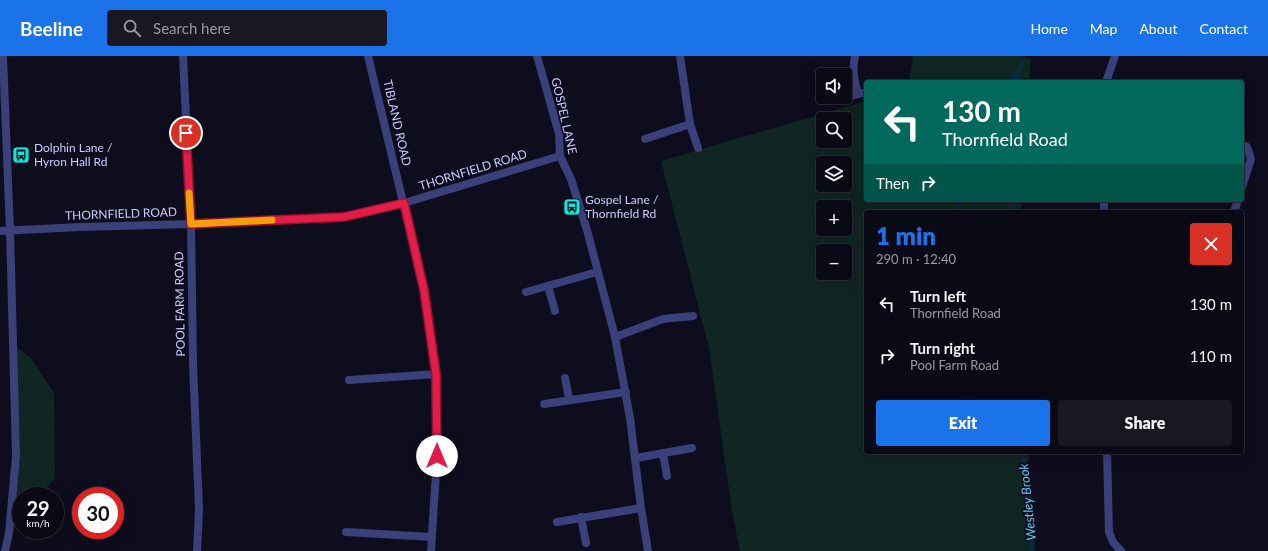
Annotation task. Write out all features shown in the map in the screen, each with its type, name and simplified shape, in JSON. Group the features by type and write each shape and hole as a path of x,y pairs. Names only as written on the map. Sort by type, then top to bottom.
{"street":[{"path":"3,56 10,231 16,456 9,533 5,551"},
{"name":"POOL FARM ROAD","path":"183,56 191,224 193,363 199,510 197,551"},
{"name":"TIBLAND ROAD","path":"368,56 424,290 436,374 437,456 432,551"},
{"name":"GOSPEL LANE","path":"537,56 559,134 560,156 571,179 587,230 615,337 626,392 648,551"},
{"path":"680,56 690,124 698,148"},
{"path":"852,95 862,92 854,82 853,63 855,56"},
{"path":"1107,80 1115,56"},
{"path":"645,139 690,124"},
{"path":"1244,146 1247,147 1251,159 1244,181"},
{"name":"THORNFIELD ROAD","path":"0,230 10,231 344,217 404,203 560,156"},
{"path":"526,292 597,272"},
{"path":"548,286 555,311"},
{"path":"615,337 663,319 693,316"},
{"path":"349,380 436,374"},
{"path":"565,378 569,399"},
{"path":"544,404 569,399 626,392"},
{"path":"636,458 692,448"},
{"path":"663,454 667,476"},
{"path":"1107,454 1109,532 1113,542 1121,551"},
{"path":"556,522 641,508"},
{"path":"581,517 586,544"},
{"path":"346,532 432,537"}],"green space":[{"path":"913,56 1019,56 1031,59 1029,80 909,80"},
{"path":"864,102 864,202 1022,202 1021,210 864,210 864,454 1028,454 1035,551 740,551 732,511 709,348 661,161 816,116 816,148 852,148 852,112 828,112"},
{"path":"12,343 31,358 54,393 55,478 48,487 13,487 16,456"},
{"path":"12,500 12,529 9,533"}],"waterway":[{"name":"Westley Brook","path":"1019,80 1018,71 1023,62"},
{"name":"Westley Brook","path":"1011,80 1018,71"},
{"name":"Westley Brook","path":"959,210 960,202"},
{"name":"Westley Brook","path":"1013,210 1014,202"},
{"name":"Westley Brook","path":"1022,454 1032,551"}],"slow traffic":[{"path":"189,193 191,224 272,220"}],"place":[{"name":"Dolphin Lane / Hyron Hall Rd","path":"21,155"},
{"name":"Gospel Lane / Thornfield Rd","path":"572,207"}],"route":[{"path":"186,133 191,224 344,217 404,203 424,290 436,374 437,456"}]}
